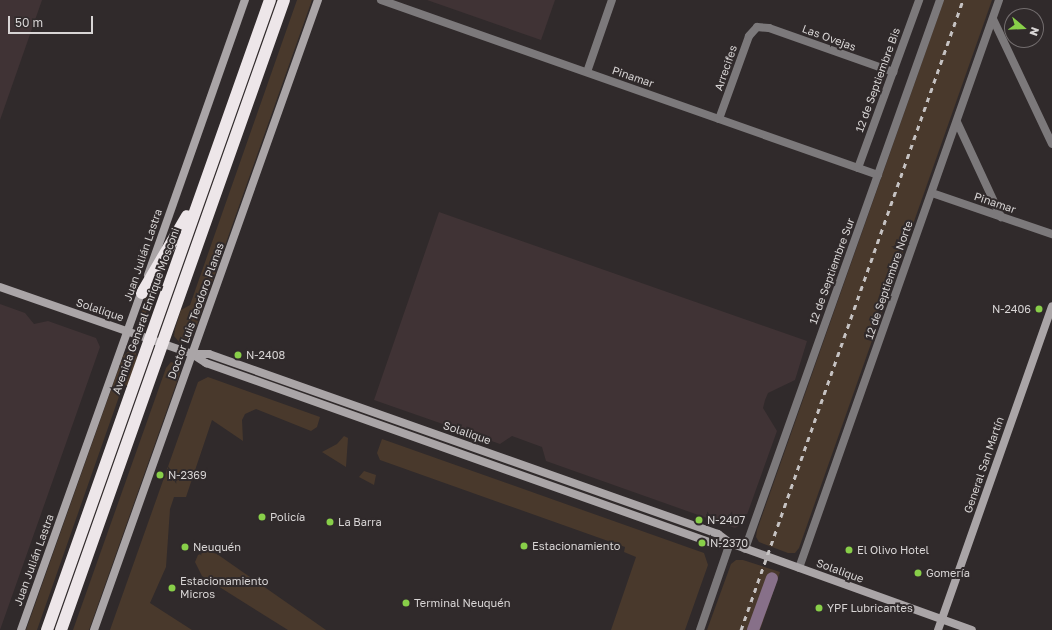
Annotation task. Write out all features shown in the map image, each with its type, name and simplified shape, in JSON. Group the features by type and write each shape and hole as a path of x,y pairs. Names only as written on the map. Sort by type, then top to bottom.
{"highway":[{"name":"Avenida General Enrique Mosconi","path":"47,630 270,0"},
{"path":"61,630 284,0"},
{"path":"142,292 173,242 207,180"}],"main road":[{"name":"Juan Julián Lastra","path":"21,630 245,0"},
{"name":"Doctor Luis Teodoro Planas","path":"94,630 318,0"},
{"name":"Solalique","path":"0,287 192,354 206,363 715,544 730,544 745,549 972,630"},
{"name":"General San Martín","path":"938,630 1052,307"}],"street":[{"name":"Pinamar","path":"381,0 878,175"},
{"path":"587,72 612,0"},
{"name":"12 de Septiembre Bis","path":"858,168 919,0"},
{"name":"12 de Septiembre Sur","path":"745,549 940,0"},
{"name":"12 de Septiembre Norte","path":"799,568 999,0"},
{"path":"992,19 1052,144"},
{"name":"Las Ovejas","path":"757,27 769,28 893,72"},
{"name":"Arrecifes","path":"720,119 749,36 757,27"},
{"path":"956,122 1001,217"},
{"name":"Pinamar","path":"932,193 1052,234"},
{"path":"700,630 730,544"}],"shaded area":[{"path":"0,0 42,0 0,120"},
{"path":"297,0 312,0 193,336 189,342 180,343 174,336 181,310 190,305"},
{"path":"427,0 555,0 541,40"},
{"path":"944,0 992,0 799,548 795,553 788,553 759,542 756,537 757,530"},
{"path":"439,212 807,341 795,380 768,393 765,400 763,408 777,431 744,523 735,528 546,461 542,447 512,436 500,444 374,400"},
{"path":"164,266 144,325 139,326 138,323 149,288"},
{"path":"0,304 25,313 34,324 48,321 96,338 100,347 0,630"},
{"path":"129,351 136,353 137,358 129,384 122,388 37,630 26,630 123,356"},
{"path":"171,362 180,365 180,373 89,630 73,630 166,368"},
{"path":"208,377 320,417 317,427 311,431 256,409 245,414 242,420 243,441 212,420 186,497 174,497 170,509 166,567 150,603 192,630 110,630 198,382"},
{"path":"344,436 348,438 346,467 322,452 337,444"},
{"path":"382,439 704,553 708,565 685,630 611,630 636,557 624,552 625,547 380,460 377,453"},
{"path":"364,471 376,475 374,485 359,477"},
{"path":"207,551 217,554 326,630 288,630 202,576 195,562 198,555"},
{"path":"736,560 743,560 780,572 760,630 707,630 731,564"}],"waterway":[{"path":"753,630 772,578"}],"railway":[{"path":"741,630 963,0"}],"place":[{"name":"N-2406","path":"1039,309"},
{"name":"N-2408","path":"238,355"},
{"name":"N-2369","path":"160,475"},
{"name":"Policía","path":"262,517"},
{"name":"N-2407","path":"699,520"},
{"name":"La Barra","path":"330,522"},
{"name":"N-2370","path":"702,543"},
{"name":"Estacionamiento","path":"524,546"},
{"name":"Neuquén","path":"185,547"},
{"name":"El Olivo Hotel","path":"849,550"},
{"name":"Gomería","path":"918,573"},
{"name":"Estacionamiento Micros","path":"172,588"},
{"name":"Terminal Neuquén","path":"406,603"},
{"name":"YPF Lubricantes","path":"819,608"}]}
